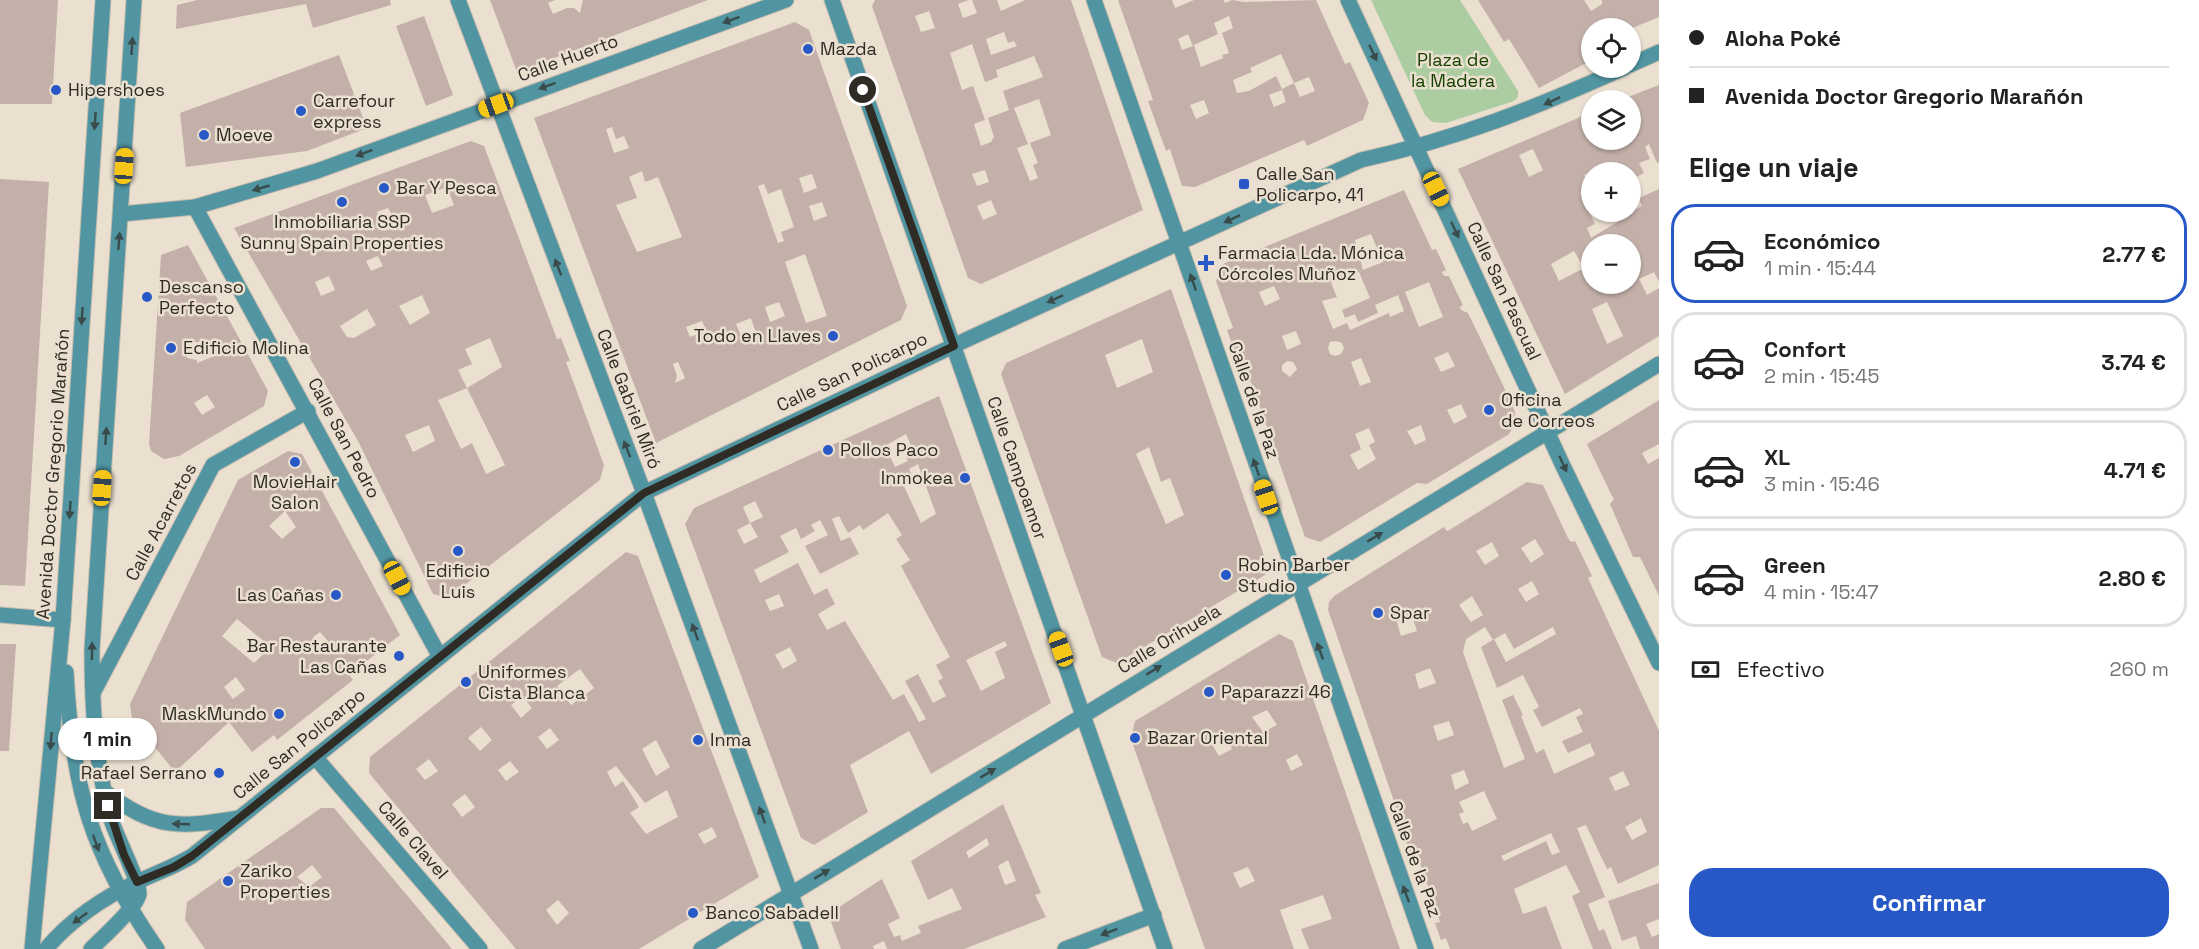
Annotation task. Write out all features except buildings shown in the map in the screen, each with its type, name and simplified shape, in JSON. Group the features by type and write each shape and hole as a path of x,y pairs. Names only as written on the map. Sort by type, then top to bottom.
{"street":[{"name":"Avenida Doctor Gregorio Marañón","path":"32,949 63,620 103,0"},
{"path":"91,949 129,909 139,894 137,882 124,855 104,791 92,694 92,649 134,0"},
{"name":"Calle Gabriel Miró","path":"458,0 644,493 811,949"},
{"name":"Calle Huerto","path":"121,214 195,207 317,171 786,0"},
{"name":"Calle Campoamor","path":"832,0 1166,949"},
{"name":"Calle de la Paz","path":"1094,0 1296,584 1426,949"},
{"name":"Calle San Pascual","path":"1348,0 1547,432 1659,663"},
{"path":"1641,60 1659,52"},
{"name":"Calle San Policarpo","path":"46,949 70,925 119,892 174,867 239,818 644,493 954,346 1361,160 1417,148 1538,107 1602,78"},
{"name":"Calle San Pedro","path":"195,207 440,657"},
{"name":"Calle Orihuela","path":"700,949 1083,713 1659,364"},
{"name":"Calle Acarretos","path":"92,694 213,465 308,411"},
{"path":"0,615 63,620 69,728 75,771 90,826 119,892 157,949"},
{"name":"Calle Clavel","path":"315,757 480,949"},
{"path":"104,791 130,811 160,822 182,825 239,818"},
{"path":"1065,949 1154,915"}],"green space":[{"name":"Plaza de la Madera","path":"1371,0 1460,0 1518,91 1518,97 1514,101 1446,123 1432,122 1425,115"}],"place":[{"name":"Mazda","path":"808,49"},
{"name":"Hipershoes","path":"56,90"},
{"name":"Carrefour express","path":"301,111"},
{"name":"Moeve","path":"204,135"},
{"name":"Calle San Policarpo, 41","path":"1244,184"},
{"name":"Bar Y Pesca","path":"384,188"},
{"name":"Inmobiliaria SSP Sunny Spain Properties","path":"342,202"},
{"name":"Farmacia Lda. Mónica Córcoles Muñoz","path":"1206,263"},
{"name":"Descanso Perfecto","path":"147,297"},
{"name":"Todo en Llaves","path":"833,336"},
{"name":"Edificio Molina","path":"171,348"},
{"name":"Oficina de Correos","path":"1489,410"},
{"name":"Pollos Paco","path":"828,450"},
{"name":"MovieHair Salon","path":"295,462"},
{"name":"Inmokea","path":"965,478"},
{"name":"Edificio Luis","path":"458,551"},
{"name":"Robin Barber Studio","path":"1226,575"},
{"name":"Las Cañas","path":"336,595"},
{"name":"Spar","path":"1378,613"},
{"name":"Bar Restaurante Las Cañas","path":"399,656"},
{"name":"Uniformes Cista Blanca","path":"466,682"},
{"name":"Paparazzi 46","path":"1209,692"},
{"name":"MaskMundo","path":"279,714"},
{"name":"Bazar Oriental","path":"1135,738"},
{"name":"Inma","path":"698,740"},
{"name":"Rafael Serrano","path":"219,773"},
{"name":"Zariko Properties","path":"228,881"},
{"name":"Banco Sabadell","path":"693,913"}],"route":[{"path":"108,806 124,855 137,882 174,867 192,856 644,493 954,346 863,90"}]}
